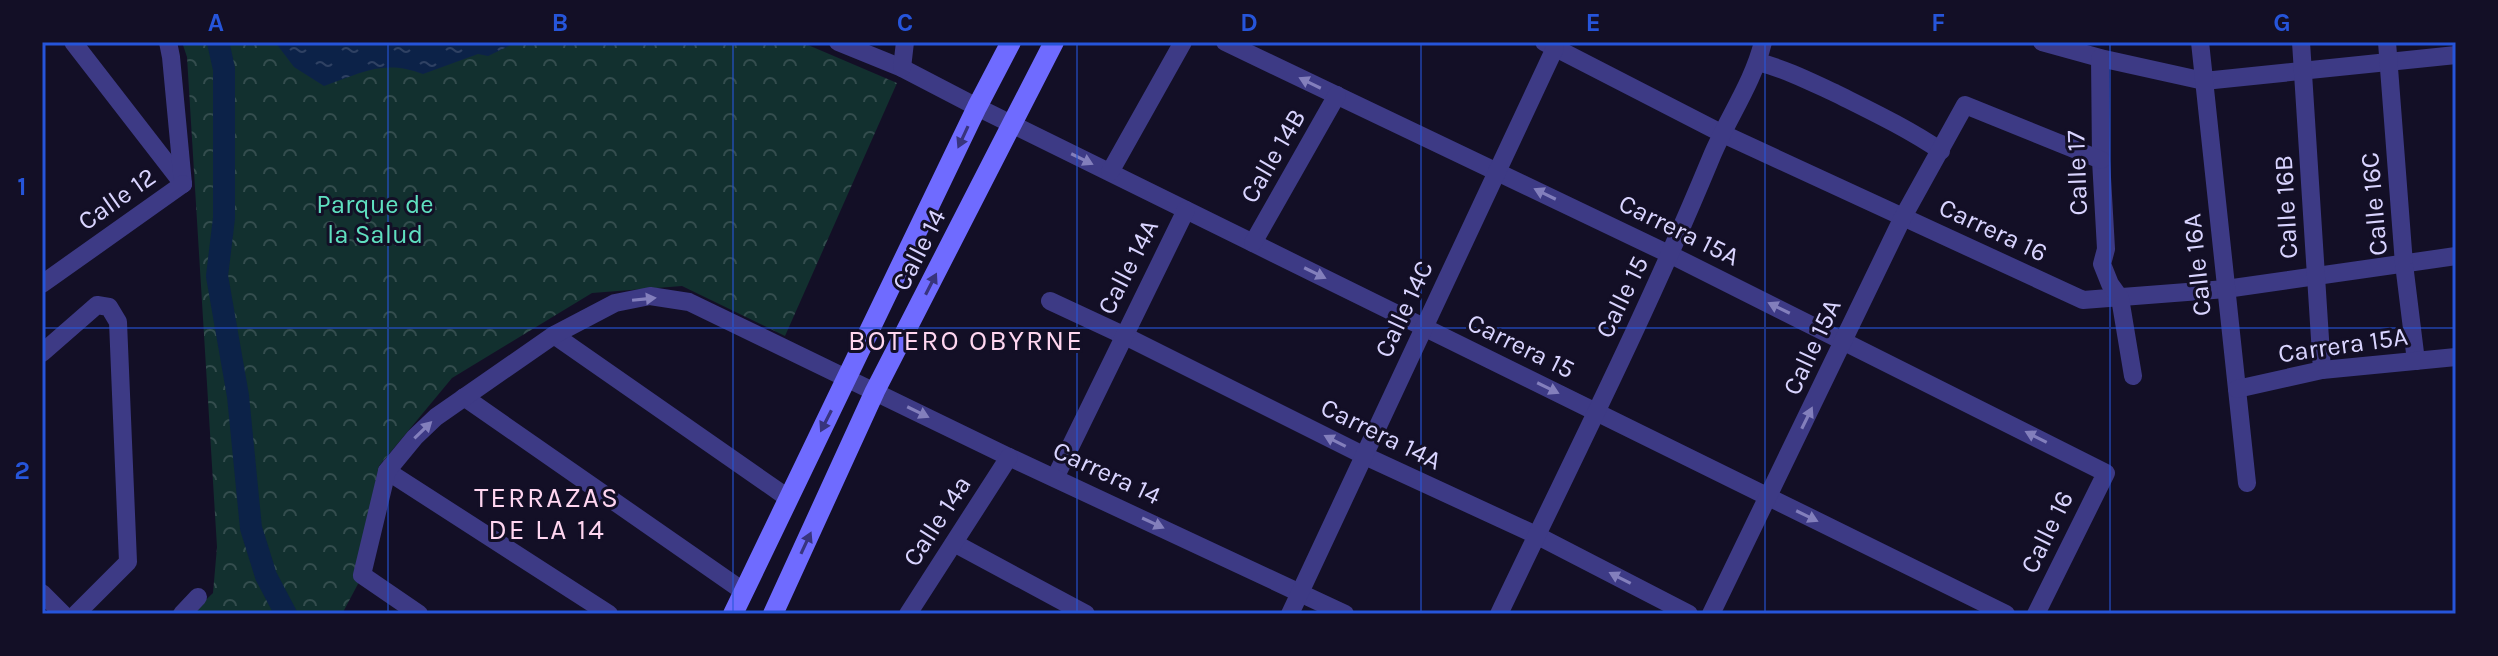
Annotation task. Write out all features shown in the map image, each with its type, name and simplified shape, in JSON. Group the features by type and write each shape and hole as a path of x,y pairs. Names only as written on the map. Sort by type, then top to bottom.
{"main road":[{"name":"Calle 14","path":"733,614 1011,42"},
{"name":"Calle 14","path":"773,614 875,391 1054,42"}],"street":[{"path":"73,42 183,184"},
{"path":"168,42 183,184"},
{"path":"838,42 902,68 1012,124"},
{"path":"902,68 905,42"},
{"path":"1110,172 1183,42"},
{"name":"Carrera 15A","path":"1225,42 1671,255 2106,473"},
{"name":"Calle 15","path":"1499,614 1671,255 1721,133 1758,62 1763,42"},
{"path":"2042,42 2204,81 2456,55"},
{"name":"Calle 16A","path":"2200,42 2247,483"},
{"name":"Calle 16B","path":"2301,42 2322,370"},
{"name":"Calle 16C","path":"2387,42 2404,264 2416,361"},
{"name":"Carrera 16","path":"1549,45 1721,133 2083,300 2226,289 2456,256"},
{"name":"Calle 14C","path":"1301,592 1496,171 1549,45"},
{"name":"Calle 17","path":"2100,58 2106,249 2102,264 2120,298 2133,376"},
{"path":"1758,62 1779,67 1862,106 1908,129 1941,151"},
{"name":"Calle 14B","path":"1253,243 1337,95"},
{"name":"Calle 15A","path":"1711,614 1903,217 1965,105 2101,160"},
{"name":"Carrera 15","path":"1012,124 2006,614"},
{"name":"Calle 12","path":"42,284 183,184"},
{"name":"Calle 14A","path":"1055,478 1186,210"},
{"name":"Carrera 14","path":"387,471 436,417 554,335 615,303 650,296 689,302 1009,457 1345,614"},
{"name":"Carrera 14A","path":"1050,301 1365,456 1536,535 1689,614"},
{"path":"42,353 97,305 109,307 118,322 128,562 76,614"},
{"path":"554,335 788,498"},
{"name":"Carrera 15A","path":"2237,389 2322,370 2456,357"},
{"path":"464,397 743,591"},
{"name":"Calle 14a","path":"908,614 1009,457"},
{"path":"419,614 362,575 387,471 609,614"},
{"name":"Calle 16","path":"2036,614 2106,473"},
{"path":"954,543 1086,614"},
{"path":"1290,614 1301,592"},
{"path":"42,593 63,614"},
{"path":"182,614 198,597"}],"green space":[{"name":"Parque de la Salud","path":"182,42 801,42 897,83 785,336 682,286 592,293 452,378 379,466 359,582 342,614 191,614 213,593 217,547 187,57"}],"water":[{"path":"275,42 517,42 488,56 478,54 423,74 384,68 324,86 294,67"}],"waterway":[{"path":"218,42 224,69 224,218 217,276 238,396 251,528 266,576 286,614"}],"district":[{"name":"BOTERO OBYRNE","path":"966,340"},
{"name":"TERRAZAS DE LA 14","path":"547,513"}]}
